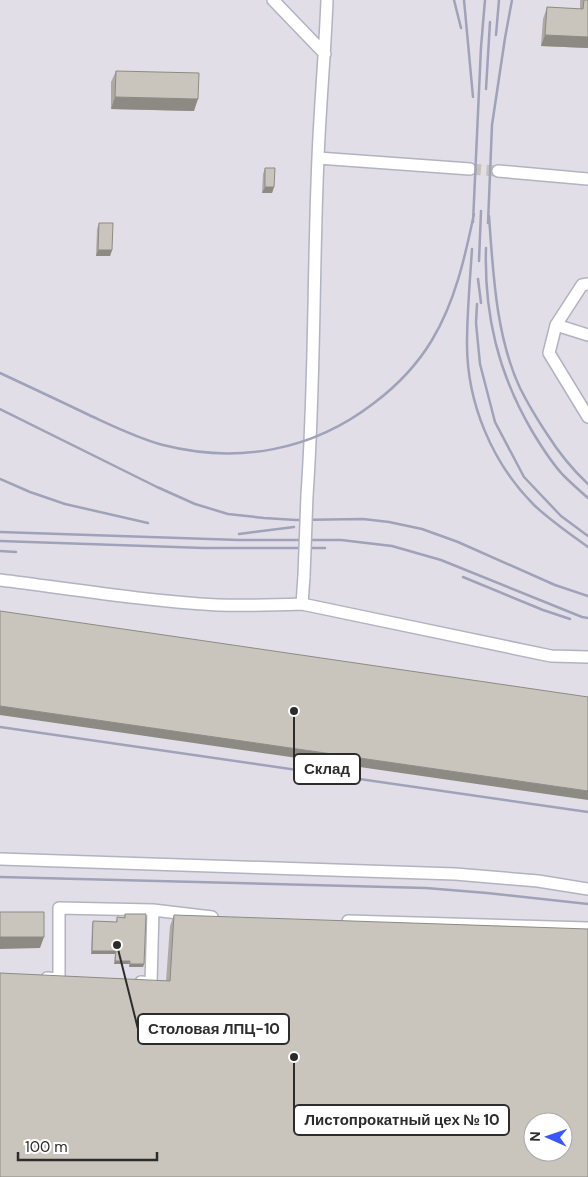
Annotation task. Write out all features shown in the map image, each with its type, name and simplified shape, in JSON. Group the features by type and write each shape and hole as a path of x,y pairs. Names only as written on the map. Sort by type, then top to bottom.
{"lane":[{"path":"272,0 324,54"},
{"path":"302,604 311,439 318,158 327,0"},
{"path":"318,158 470,169"},
{"path":"498,171 588,179"},
{"path":"588,284 582,285 556,325 549,352 588,417"},
{"path":"556,325 588,334"},
{"path":"0,580 158,600 227,605 302,604 551,656 588,657"},
{"path":"0,858 455,874 538,881 588,889"},
{"path":"39,978 64,979 59,908 153,910 219,917"},
{"path":"133,982 151,983 153,910"},
{"path":"338,921 588,928"}],"shaded area":[{"path":"0,0 588,0 588,1177 0,1177"}],"building":[{"path":"584,0 588,0 588,37 545,35 547,7 583,9"},
{"path":"116,71 199,73 198,99 115,97"},
{"path":"265,168 275,168 274,187 265,187"},
{"path":"99,223 113,223 112,250 98,250"},
{"path":"0,611 588,697 588,791 0,706"},
{"path":"0,912 44,912 44,937 0,937"},
{"path":"125,914 146,914 144,964 130,964 130,961 115,961 116,951 92,951 93,921 117,922 117,917 125,918"},
{"path":"174,915 588,929 588,1177 0,1177 0,973 170,981"}],"tunnel":[{"path":"470,169 498,171"}],"railway":[{"path":"454,0 461,28"},
{"path":"464,0 473,97"},
{"path":"473,222 485,0"},
{"path":"496,35 499,0"},
{"path":"488,223 492,125 512,0"},
{"path":"486,89 490,22"},
{"path":"479,261 481,211"},
{"path":"0,373 116,427 163,445 191,451 246,453 300,442 350,419 374,403 399,382 420,358 440,325 453,295 463,263 474,214"},
{"path":"489,216 497,304 512,368 520,388 536,417 571,467 588,484"},
{"path":"486,248 486,272 491,320 495,342 510,387 520,409 546,454 563,475 588,498"},
{"path":"472,249 467,344 468,366 477,410 485,431 494,451 506,470 534,505 588,547"},
{"path":"478,279 481,303"},
{"path":"477,304 476,323 480,364 495,422 524,477 561,516 588,536"},
{"path":"0,409 195,504 228,514 264,518 296,520 363,519 422,529 458,542 555,585 588,596"},
{"path":"0,479 65,504 148,523"},
{"path":"239,534 294,527"},
{"path":"0,532 239,540 341,540 392,546 441,560 588,618"},
{"path":"0,541 204,548 325,548"},
{"path":"0,551 16,552"},
{"path":"463,577 570,619"},
{"path":"0,727 588,812"},
{"path":"0,877 426,888 588,904"}],"place":[{"name":"Склад","path":"294,711"},
{"name":"Столовая ЛПЦ-10","path":"117,945"},
{"name":"Листопрокатный цех № 10","path":"294,1057"}]}
